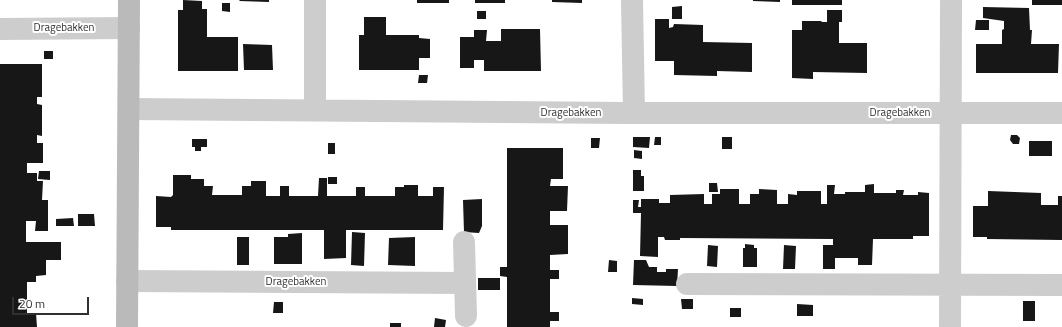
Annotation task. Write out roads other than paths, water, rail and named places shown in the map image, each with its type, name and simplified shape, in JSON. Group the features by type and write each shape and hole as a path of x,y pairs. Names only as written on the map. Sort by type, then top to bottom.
{"street":[{"path":"127,327 129,0"},
{"path":"315,0 315,110"},
{"path":"632,0 634,112"},
{"path":"950,327 951,0"},
{"name":"Dragebakken","path":"0,29 129,28"},
{"name":"Dragebakken","path":"129,109 470,112 1062,113"},
{"path":"464,242 466,316"},
{"name":"Dragebakken","path":"127,281 465,283"},
{"path":"687,284 1062,285"}]}
